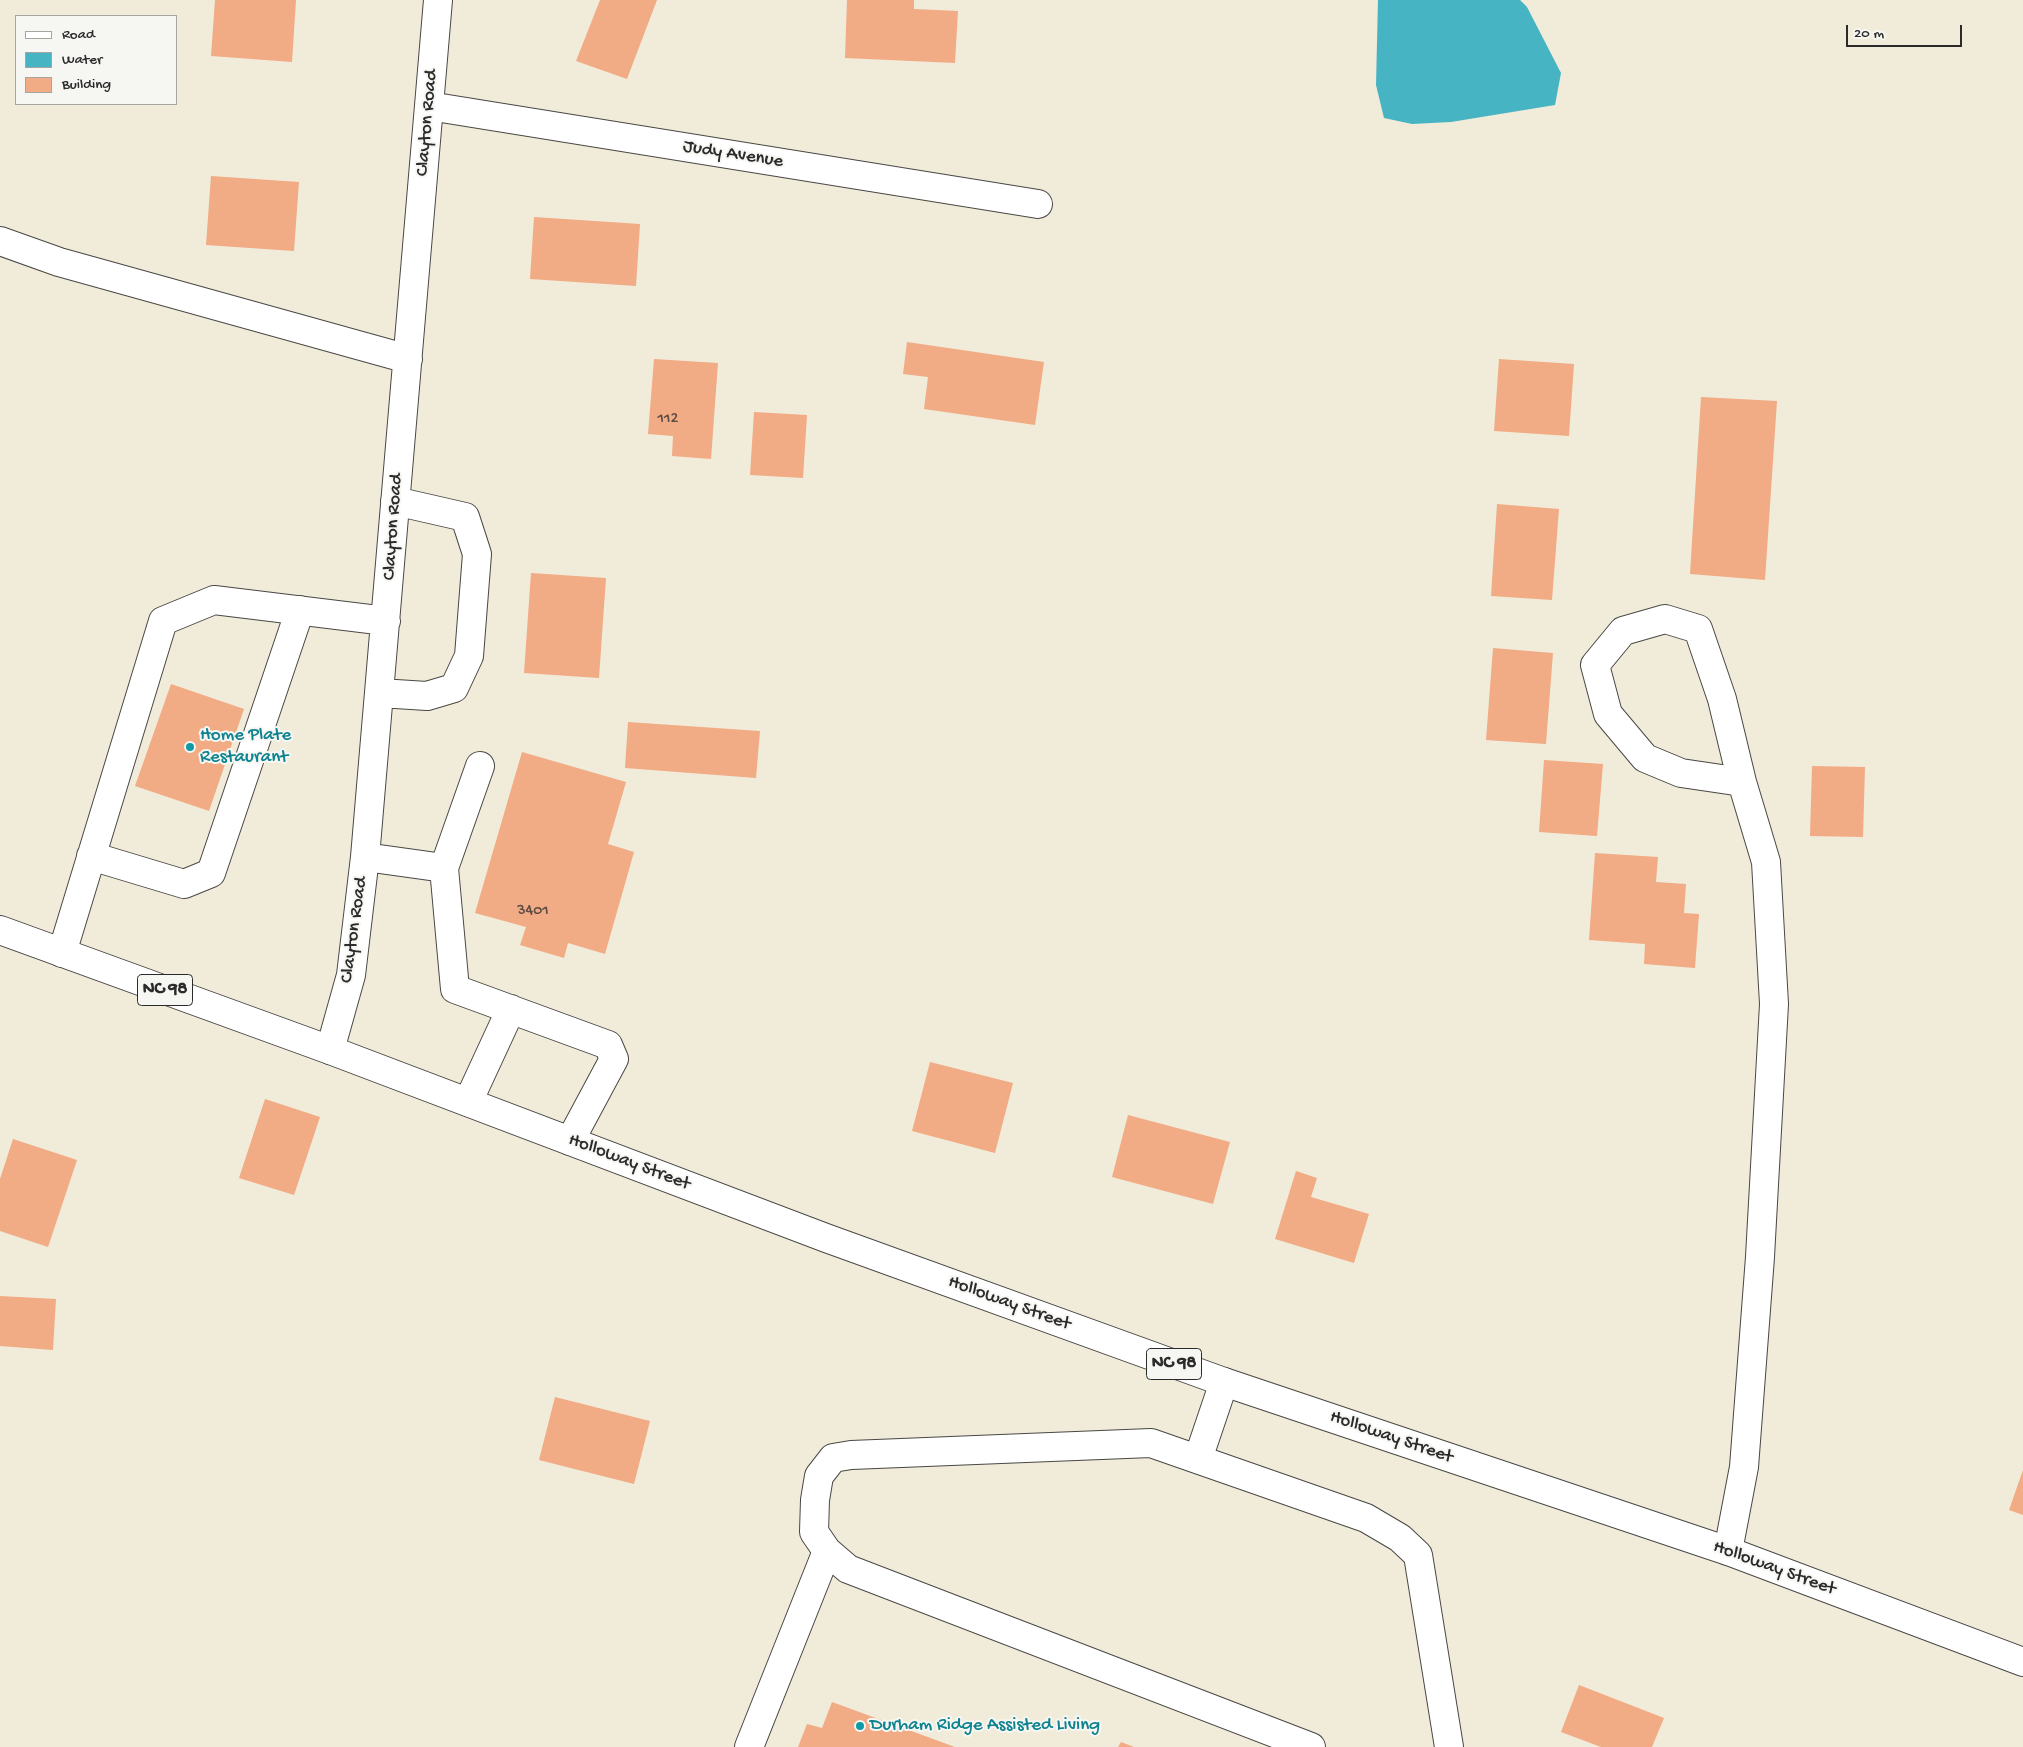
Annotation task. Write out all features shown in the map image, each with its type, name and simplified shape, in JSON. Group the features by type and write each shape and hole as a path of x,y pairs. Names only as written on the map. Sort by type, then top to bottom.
{"main road":[{"name":"Clayton Road","path":"330,1050 350,975 365,857 438,0"},
{"name":"Judy Avenue","path":"429,106 1038,204"},
{"path":"0,241 58,262 408,359"},
{"path":"380,693 427,696 454,688 469,656 476,573 477,554 465,516 395,501"},
{"path":"62,953 163,621 214,600 386,621"},
{"path":"91,856 184,884 211,873 300,610"},
{"path":"1728,1551 1744,1466 1760,1257 1774,1004 1766,862 1742,782 1722,699 1698,629 1665,619 1623,631 1595,665 1608,714 1645,758 1680,773 1742,782"},
{"path":"480,766 444,868 455,989 608,1045 614,1059 570,1141"},
{"path":"365,857 444,868"},
{"name":"Holloway Street","path":"0,930 330,1050 826,1238 1224,1382 1728,1551 2023,1662"},
{"path":"468,1102 511,1009"},
{"path":"1198,1459 1224,1382"},
{"path":"1311,1747 848,1569 827,1551 814,1532 815,1500 819,1476 833,1458 851,1455 1151,1443 1366,1518 1400,1538 1418,1555 1449,1747"},
{"path":"749,1747 827,1551"}],"water":[{"path":"1378,0 1520,0 1527,7 1561,73 1555,105 1451,122 1412,124 1384,118 1376,85"}],"building":[{"path":"215,0 296,0 292,62 211,56"},
{"path":"600,0 657,0 627,79 576,61"},
{"path":"847,0 914,0 914,9 958,11 955,63 845,58"},
{"path":"211,176 299,182 294,251 206,245"},
{"path":"534,217 640,224 636,286 530,279"},
{"path":"907,342 1044,362 1035,425 924,409 928,377 903,374"},
{"path":"654,359 718,363 711,459 672,456 673,436 648,434"},
{"path":"1499,359 1574,364 1569,436 1494,431"},
{"path":"1701,397 1777,401 1765,580 1690,574"},
{"path":"754,412 807,415 803,478 750,475"},
{"path":"1497,504 1559,509 1552,600 1491,596"},
{"path":"531,573 606,578 599,678 524,673"},
{"path":"1493,648 1553,653 1546,744 1486,740"},
{"name":"Home Plate Restaurant","path":"171,684 244,709 209,811 135,786"},
{"path":"628,722 760,731 756,778 625,768"},
{"path":"522,752 626,782 608,844 634,852 605,954 568,943 564,958 520,945 526,927 475,913"},
{"path":"1544,760 1603,764 1597,836 1539,832"},
{"path":"1812,766 1865,767 1863,837 1810,836"},
{"path":"1595,853 1658,857 1656,882 1686,884 1684,913 1699,914 1695,968 1644,964 1645,944 1589,940"},
{"path":"930,1062 1013,1083 995,1153 912,1131"},
{"path":"265,1099 320,1117 294,1195 239,1178"},
{"path":"1128,1115 1230,1142 1213,1204 1112,1177"},
{"path":"13,1139 77,1160 48,1247 0,1231 0,1179"},
{"path":"1296,1171 1317,1178 1311,1197 1369,1214 1354,1263 1275,1239"},
{"path":"0,1296 56,1299 53,1350 0,1346"},
{"path":"555,1397 650,1421 634,1484 539,1460"},
{"path":"2023,1470 2023,1515 2009,1510"},
{"path":"1579,1685 1664,1718 1652,1747 1601,1747 1561,1732"},
{"name":"Durham Ridge Assisted Living","path":"832,1702 955,1747 798,1747 807,1724 822,1728"},
{"name":"Durham Ridge Assisted Living","path":"1121,1742 1134,1747 1118,1747"}],"place":[{"name":"Home Plate Restaurant","path":"190,747"},
{"name":"Durham Ridge Assisted Living","path":"860,1726"}]}
